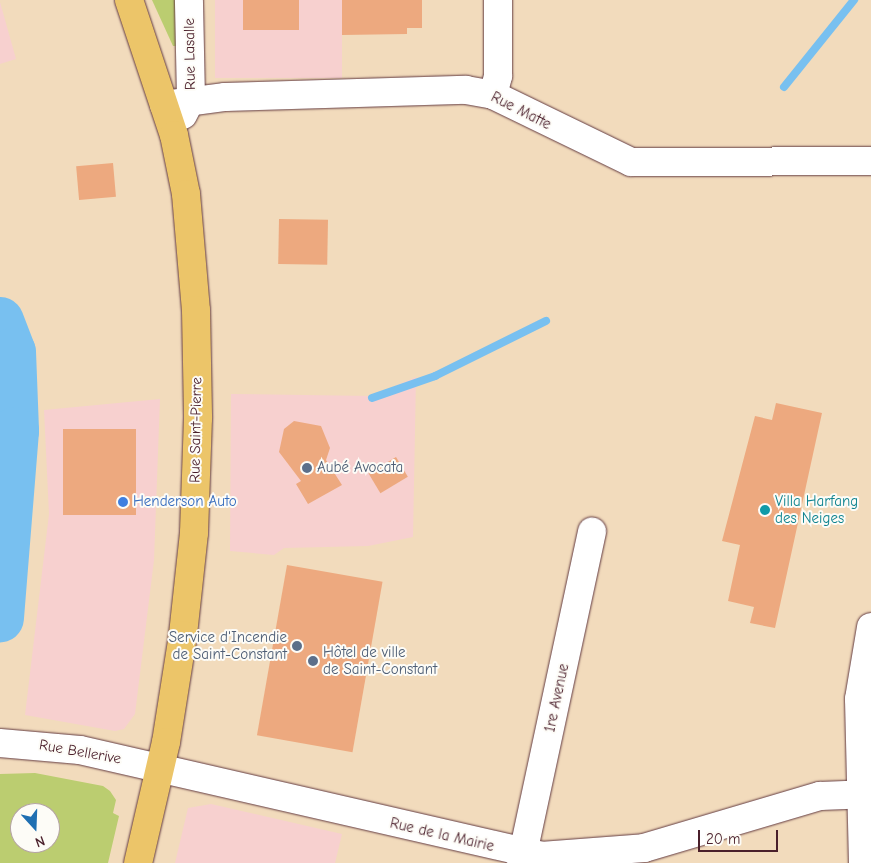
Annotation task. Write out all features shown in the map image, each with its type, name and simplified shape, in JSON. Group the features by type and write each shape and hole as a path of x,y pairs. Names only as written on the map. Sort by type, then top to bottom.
{"main road":[{"name":"Rue Saint-Pierre","path":"129,0 174,135 193,269 197,458 188,591 160,769 138,863"}],"street":[{"name":"Rue Lasalle","path":"174,135 191,98 190,0"},
{"path":"493,95 498,76 498,0"},
{"name":"Rue Matte","path":"164,104 191,98 466,90 493,95 631,162 871,161"},
{"name":"1re Avenue","path":"522,859 592,532"},
{"path":"863,863 866,794 860,681 871,627"},
{"name":"Rue Bellerive","path":"10,743 73,748 160,769"},
{"name":"Rue de la Mairie","path":"160,769 522,859 581,856 637,850 800,801 866,794"}],"shaded area":[{"path":"215,0 342,0 342,78 215,78"},
{"path":"0,2 16,59 0,64"},
{"path":"416,377 413,537 368,546 284,548 274,555 230,551 231,394 372,396"},
{"path":"160,399 154,560 135,714 124,729 115,731 25,715 49,514 44,410"},
{"path":"211,804 342,834 335,863 175,863 188,808"}],"green space":[{"path":"152,0 181,0 178,46 173,46"},
{"path":"35,773 103,786 110,791 116,800 113,813 119,816 108,863 0,863 0,774"}],"building":[{"path":"243,0 299,0 299,30 243,30"},
{"path":"342,0 422,0 422,28 407,28 407,34 342,35"},
{"path":"113,163 116,197 79,200 76,166"},
{"path":"279,219 328,220 327,265 278,264"},
{"name":"Villa Harfang des Neiges","path":"776,403 822,413 775,628 750,623 754,607 728,601 740,545 722,541 755,416 772,420"},
{"path":"294,421 321,426 330,448 326,460 342,485 308,504 296,484 301,481 279,452 284,429"},
{"path":"63,429 136,429 136,515 63,515"},
{"path":"396,457 408,477 380,493 369,473"},
{"name":"Hôtel de ville de Saint-Constant","path":"287,565 383,582 352,752 257,735"}],"waterway":[{"path":"784,87 854,0"},
{"path":"0,321 12,352 15,431 0,618"},
{"path":"372,398 435,376 546,321"}],"place":[{"name":"Aubé Avocata","path":"307,468"},
{"name":"Henderson Auto","path":"123,502"},
{"name":"Villa Harfang des Neiges","path":"765,510"},
{"name":"Service d'Incendie de Saint-Constant","path":"297,646"},
{"name":"Hôtel de ville de Saint-Constant","path":"313,661"}]}
